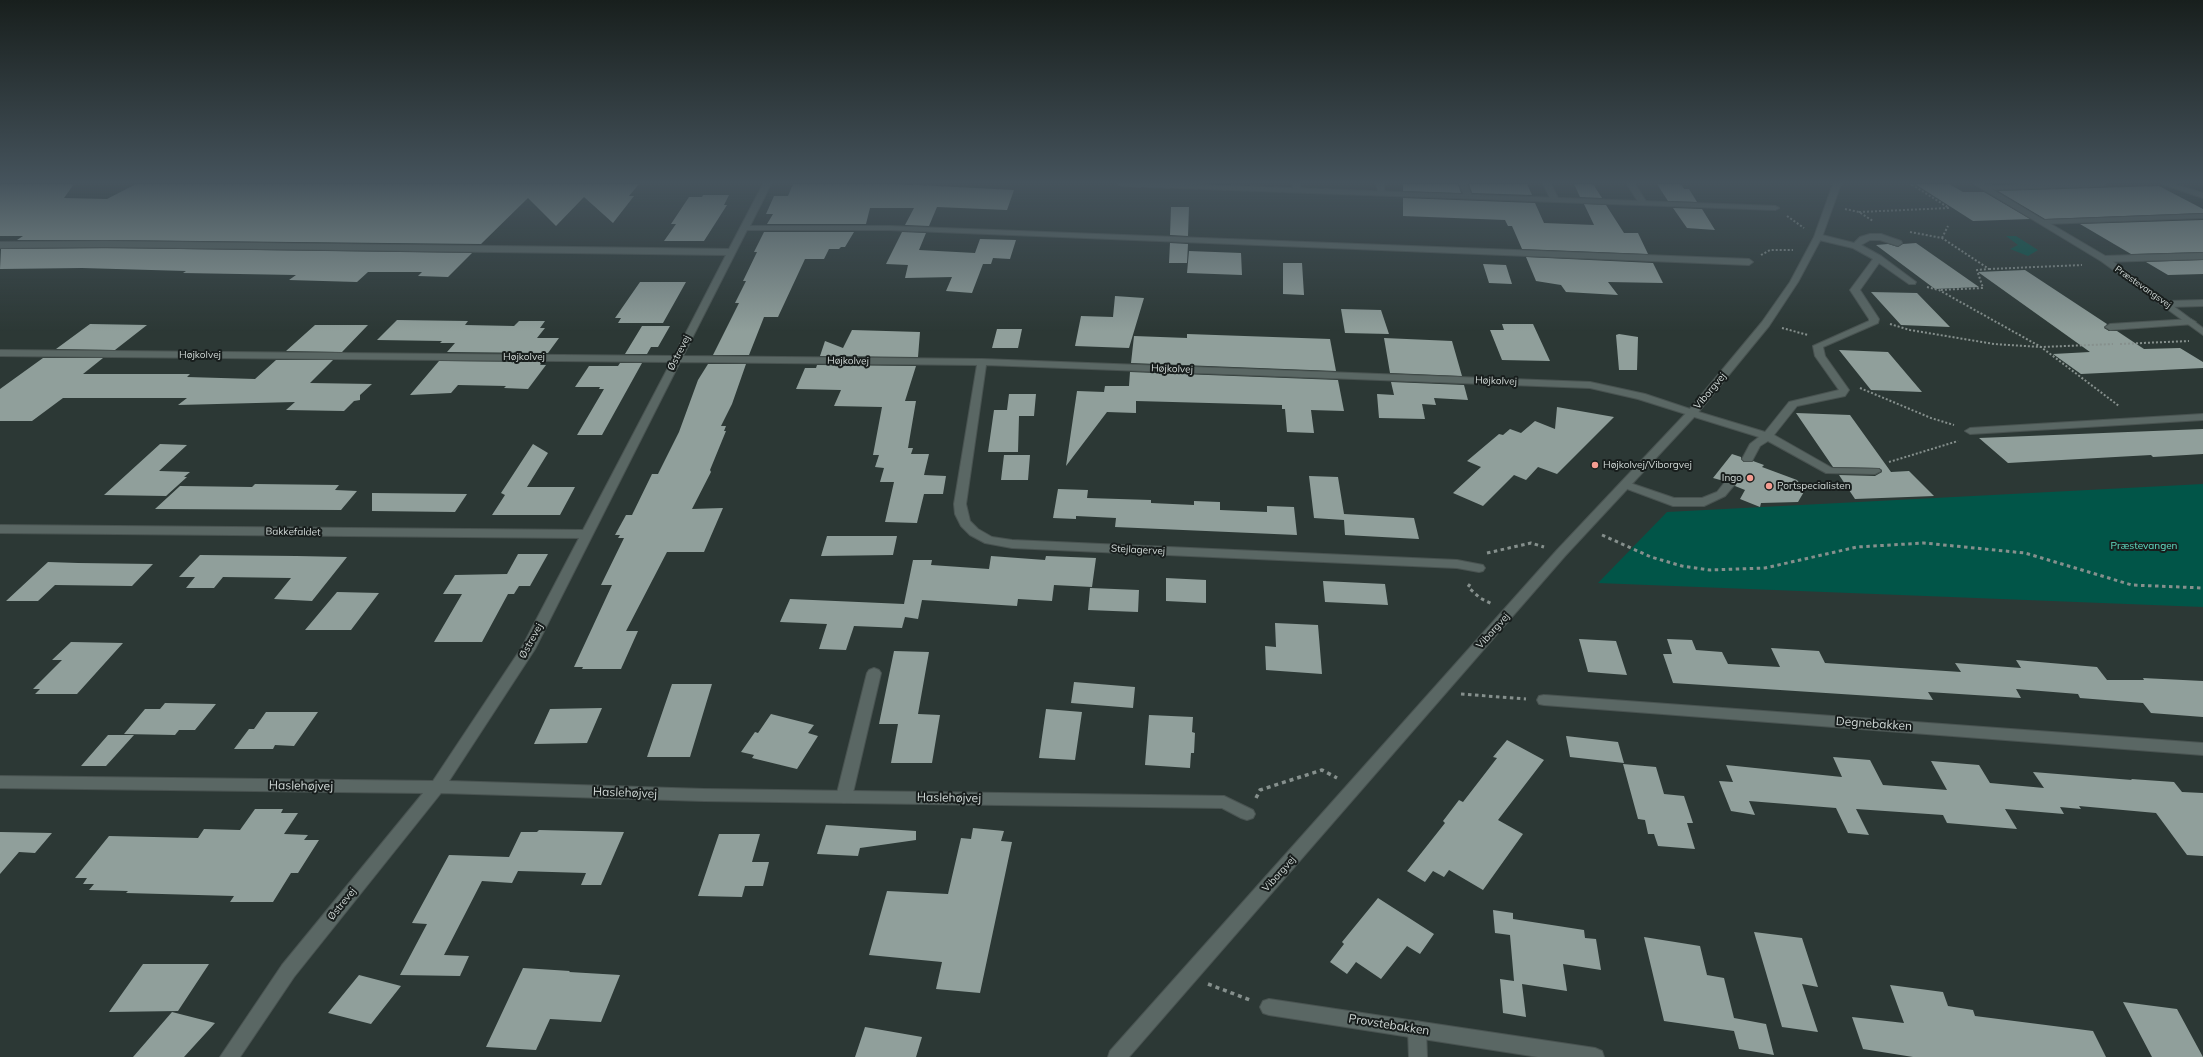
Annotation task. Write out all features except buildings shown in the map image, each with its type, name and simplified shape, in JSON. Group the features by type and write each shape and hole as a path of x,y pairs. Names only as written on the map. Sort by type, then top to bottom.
{"street":[{"name":"Østrevej","path":"229,1057 288,971 437,787 528,649 740,233"},
{"path":"1024,233 1748,262"},
{"name":"Viborgvej","path":"1117,1057 1562,553 1692,413 1766,324 1794,282 1819,233"},
{"name":"Præstevangsvej","path":"2063,233 2108,262 2168,304 2203,332"},
{"path":"1818,237 1856,246 1878,258 1912,282"},
{"path":"1856,246 1863,239 1870,237 1885,238 1898,243"},
{"path":"0,245 105,244 731,252"},
{"path":"2108,262 2203,256"},
{"path":"1748,459 1755,444 1768,436 1793,404 1841,394 1844,390 1819,352 1818,346 1873,323 1874,319 1855,290 1878,258"},
{"path":"2168,304 2203,303"},
{"path":"2110,327 2191,322"},
{"name":"Højkolvej","path":"0,353 677,358 982,362 1590,385 1641,396 1751,432 1768,436 1830,471 1875,471"},
{"name":"Stejlagervej","path":"982,362 960,504 961,514 965,523 974,532 989,540 1012,544 1457,564 1479,568"},
{"path":"1970,430 2203,417"},
{"path":"1626,485 1673,502 1704,502 1721,494 1729,484"},
{"name":"Bakkefaldet","path":"0,529 586,534"},
{"path":"844,797 874,674"},
{"name":"Degnebakken","path":"1544,700 2203,749"},
{"name":"Haslehøjvej","path":"0,782 437,787 844,797 1224,802 1247,814"},
{"name":"Provstebakken","path":"1269,1007 1596,1057"},
{"path":"1417,1030 1418,1057"}],"path":[{"path":"1813,233 1818,237"},
{"path":"1917,233 1942,238 1989,269"},
{"path":"1942,238 1944,233"},
{"path":"1748,262 1770,250 1787,249 1809,254"},
{"path":"1939,290 1983,288 1977,270 2108,262"},
{"path":"1912,282 1939,290 2041,347 2139,420"},
{"path":"1873,323 1898,325 1910,330 1994,344 2041,347 2195,341"},
{"path":"1766,324 1806,334 1825,342"},
{"path":"1842,388 1866,389 1931,418 1970,430 1972,436 1883,464 1875,471"},
{"path":"1586,528 1651,557 1682,566 1710,570 1765,568 1857,547 1924,543 2025,553 2132,585 2203,588"},
{"path":"1510,612 1480,598 1468,586 1487,553 1531,543 1562,553"},
{"path":"1438,693 1544,700"},
{"path":"1247,814 1260,790 1322,770 1356,787"},
{"path":"1188,976 1269,1007"}],"green space":[{"path":"2006,236 2016,236 2038,250 2028,256 2010,249 2018,245"},
{"name":"Præstevangen","path":"2203,484 2203,607 1598,583 1667,512"}],"place":[{"name":"Højkolvej/Viborgvej","path":"1595,465"},
{"name":"Ingo","path":"1750,478"},
{"name":"Portspecialisten","path":"1769,486"}]}
